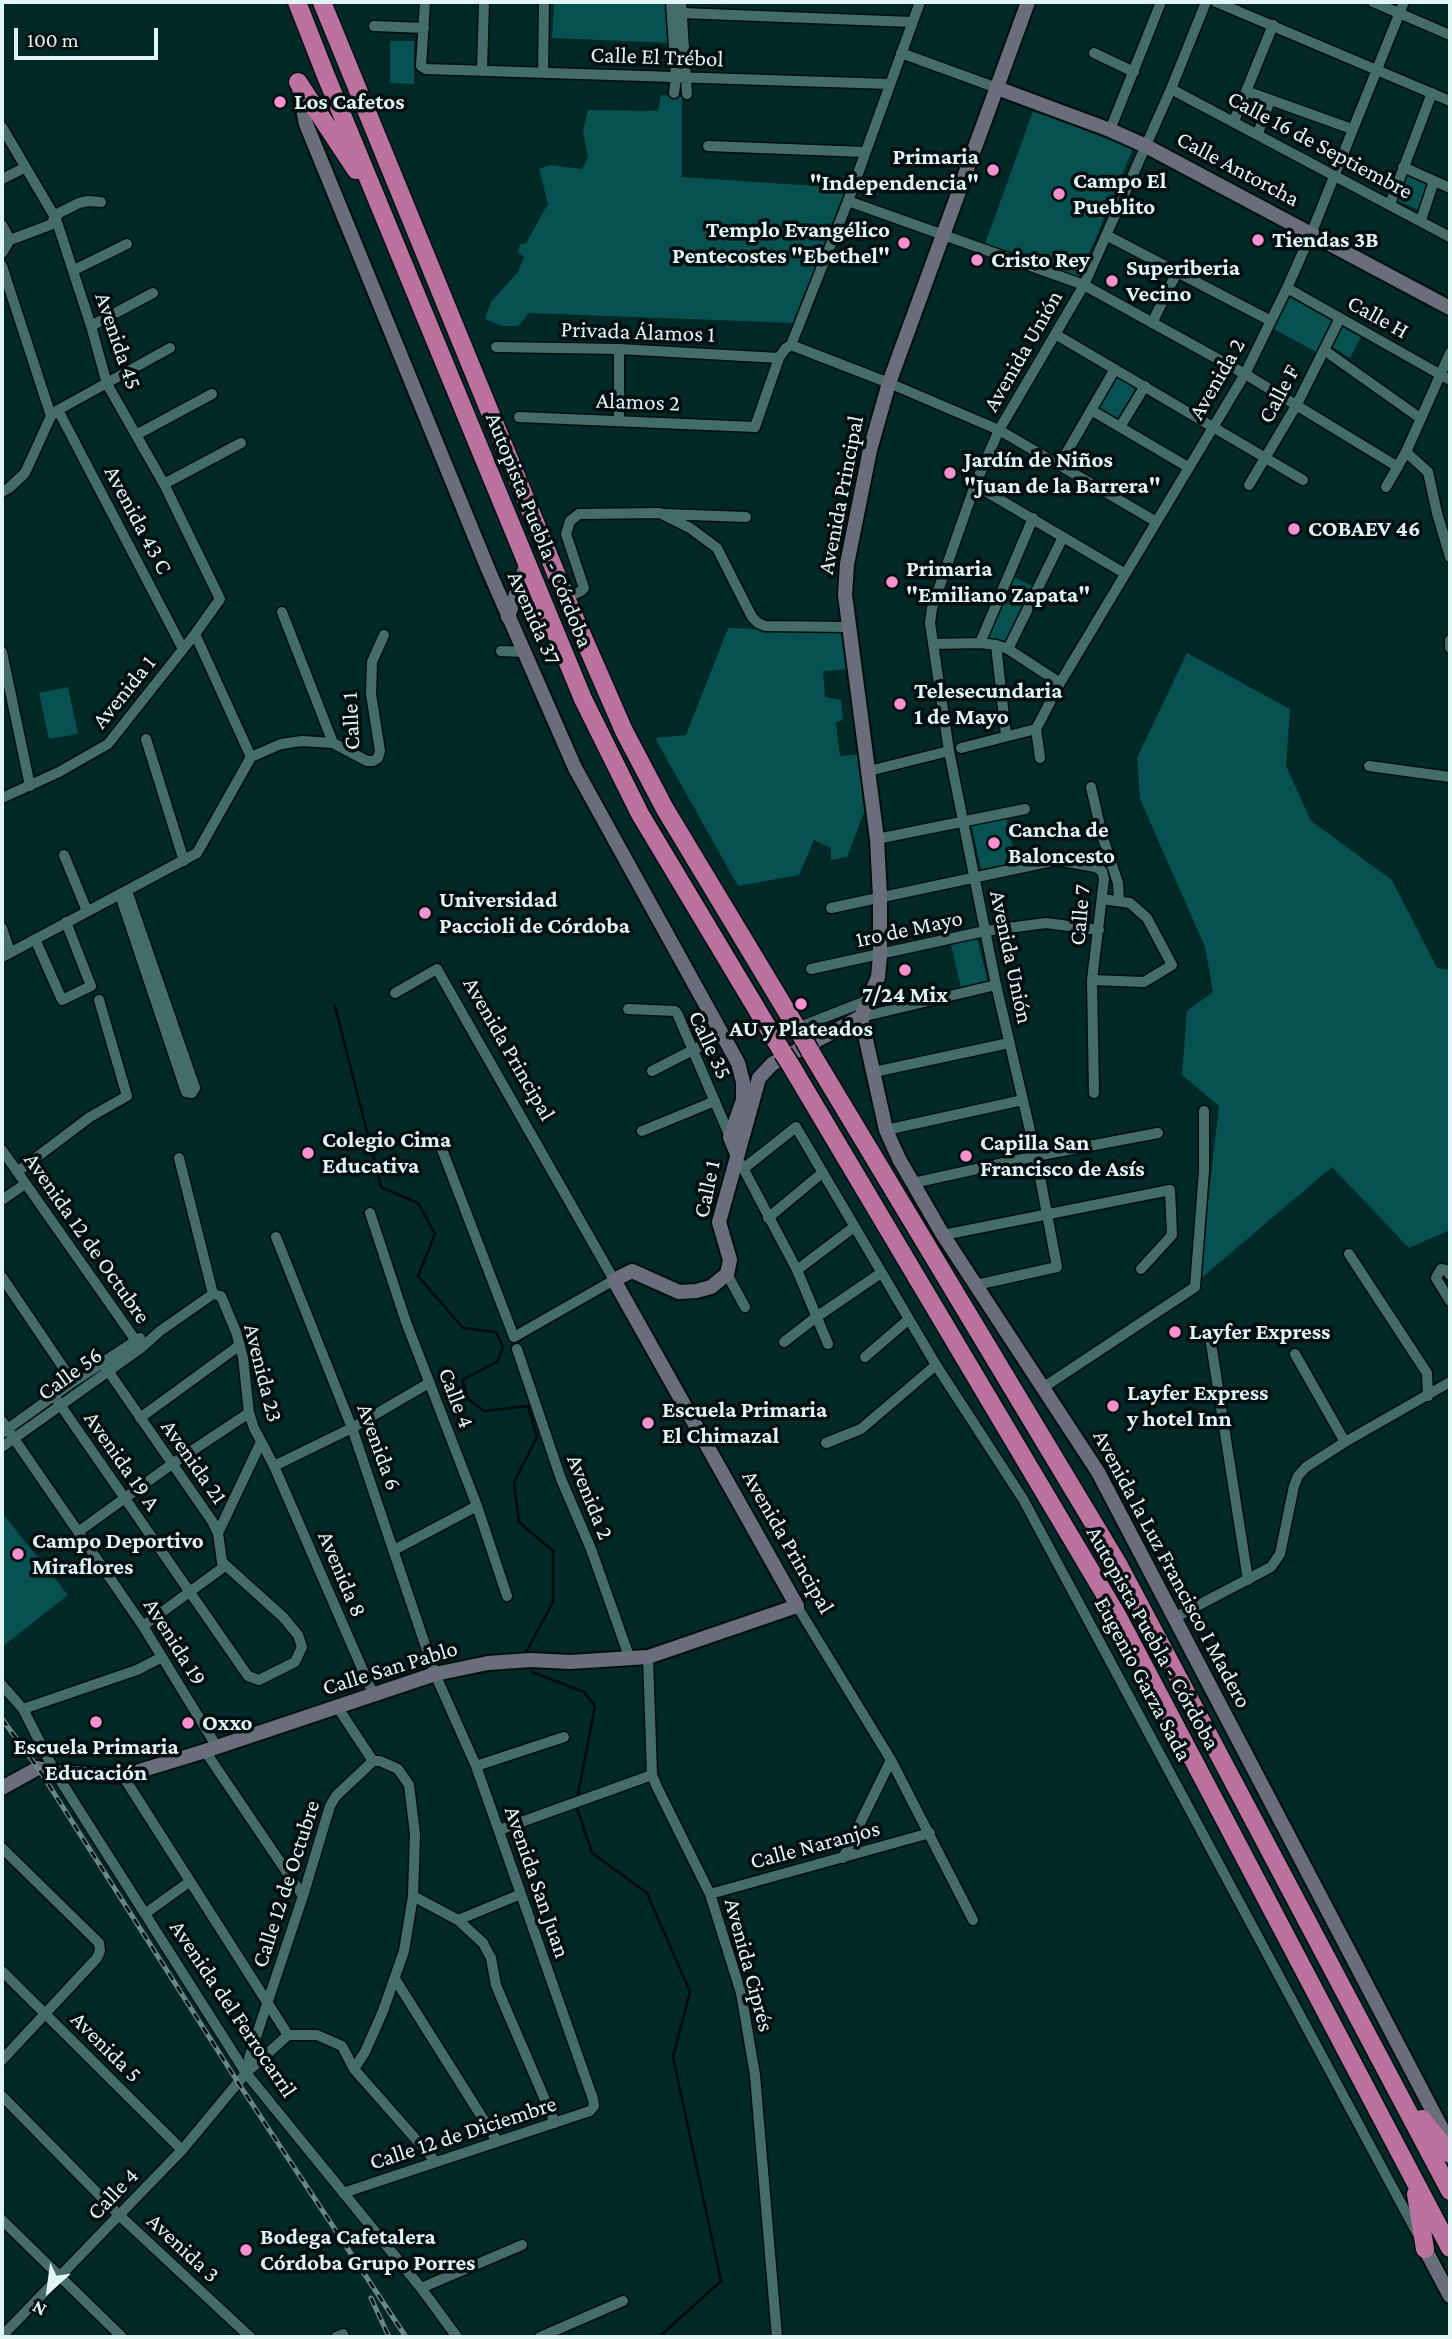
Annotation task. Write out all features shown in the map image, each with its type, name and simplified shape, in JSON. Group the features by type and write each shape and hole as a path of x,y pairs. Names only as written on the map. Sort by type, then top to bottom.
{"highway":[{"name":"Autopista Puebla - Córdoba","path":"297,2 526,565 611,760 680,883 787,1058 1117,1615 1450,2248"},
{"name":"Autopista Puebla - Córdoba","path":"322,2 566,598 618,718 665,810 1118,1564 1450,2191"},
{"path":"298,82 381,209"},
{"path":"1396,2088 1450,2154"},
{"path":"1412,2177 1425,2249"}],"street":[{"path":"374,26 424,28 425,2"},
{"path":"482,70 484,2"},
{"path":"543,72 544,2"},
{"path":"671,2 680,77 687,94"},
{"path":"779,358 791,345 848,201 920,2"},
{"name":"Avenida Principal","path":"861,1017 866,1001 874,989 880,956 880,897 869,771 848,626 845,595 847,564 870,450 889,383 1028,2"},
{"path":"1110,130 1161,2"},
{"name":"Avenida Unión","path":"976,1286 1057,1267 1036,1156 996,985 949,751 930,623 932,608 975,485 999,430 1084,285 1171,89 1206,2"},
{"path":"1216,2 1450,101"},
{"path":"1373,2 1450,35"},
{"name":"Avenida 2","path":"1036,729 1124,573 1245,374 1311,233 1404,2"},
{"path":"674,93 680,77 681,7 912,22"},
{"path":"1234,121 1273,25"},
{"name":"Calle El Trébol","path":"424,28 423,68 890,84"},
{"path":"901,53 997,88"},
{"path":"1094,53 1134,72"},
{"name":"Avenida 37","path":"298,82 306,124 509,617 575,768 738,1063 743,1082 743,1100 730,1137"},
{"name":"Calle Antorcha","path":"997,88 1146,146 1450,308"},
{"name":"Calle 16 de Septiembre","path":"1171,89 1450,237"},
{"path":"1246,91 1352,129"},
{"path":"1390,204 1432,93"},
{"path":"1258,133 1270,100"},
{"name":"Avenida 45","path":"2,127 56,219 74,270 107,384 164,484 220,599 218,603"},
{"path":"708,146 865,152"},
{"path":"1403,167 1450,188"},
{"path":"2,179 24,168"},
{"path":"1420,220 1434,181"},
{"path":"848,201 1084,285 1245,374 1398,467"},
{"path":"2,253 9,240 50,225 59,213 79,203 101,202"},
{"path":"2,225 9,240"},
{"path":"1107,235 1270,321"},
{"path":"74,270 127,244"},
{"name":"Avenida 43 C","path":"2,266 55,413 183,649"},
{"path":"1152,323 1177,272"},
{"name":"Calle H","path":"1287,288 1450,380"},
{"path":"91,326 153,293"},
{"name":"Calle F","path":"1249,485 1296,406 1340,318"},
{"path":"1055,334 1303,480"},
{"path":"791,345 999,430 1155,521"},
{"name":"Privada Álamos 1","path":"496,347 620,349 779,358"},
{"path":"2,492 25,473 55,413 170,348"},
{"path":"619,419 620,349"},
{"path":"1324,350 1420,418"},
{"path":"1386,487 1406,452 1450,352"},
{"name":"Alamos 2","path":"519,417 755,426 779,358"},
{"path":"1060,464 1115,369"},
{"path":"1120,427 1145,386"},
{"path":"135,435 212,394"},
{"path":"1091,410 1188,467"},
{"path":"164,484 241,443"},
{"path":"1406,452 1428,471 1450,557"},
{"path":"975,485 1124,573"},
{"path":"660,513 690,528 717,548 752,617 758,623 765,626 848,626"},
{"path":"566,598 583,588 566,534 570,521 579,514 660,513 746,517"},
{"path":"980,643 1033,519"},
{"path":"1008,649 1063,537"},
{"path":"509,617 526,565"},
{"name":"Avenida 1","path":"2,798 108,744 218,603"},
{"path":"282,612 333,743"},
{"path":"2,928 6,955 184,861 197,853 202,846 251,757 195,634"},
{"name":"Calle 1","path":"251,757 291,741 333,743 367,761 378,758 380,751 372,694 372,662 384,635"},
{"path":"1450,640 1450,648"},
{"path":"933,644 996,645 1008,649 1060,683"},
{"path":"996,645 1006,735"},
{"path":"501,651 524,652"},
{"path":"2,652 30,786"},
{"path":"961,748 1036,729 1040,758"},
{"path":"146,739 184,861"},
{"path":"869,771 949,751"},
{"path":"1369,765 1450,777"},
{"path":"1091,787 1102,835 1118,883 1119,901"},
{"path":"877,839 1024,809"},
{"path":"64,855 87,911"},
{"name":"Calle 7","path":"975,876 1057,860 1102,871 1104,879 1092,980 1094,1093"},
{"path":"831,908 975,876"},
{"path":"123,893 195,1088 191,1093 186,1092 123,893"},
{"path":"1092,980 1144,982 1172,965 1147,918 1130,903 1102,899"},
{"path":"35,939 62,1000 92,986 66,922"},
{"name":"1ro de Mayo","path":"811,969 985,932 1046,923 1099,930"},
{"name":"Avenida Principal","path":"395,993 437,969 797,1606 891,1760 974,1920"},
{"path":"861,1017 996,985"},
{"path":"17,1172 90,1117 127,1096 99,1000"},
{"path":"804,1040 866,1001"},
{"name":"Calle 35","path":"628,1009 675,1011 730,1137"},
{"name":"Calle 1","path":"728,1267 719,1222 759,1079 765,1070 861,1017"},
{"name":"Avenida la Luz Francisco I Madero","path":"861,1017 886,1129 899,1159 943,1235 1098,1472 1450,2144"},
{"path":"652,1071 722,1035"},
{"path":"874,1072 1009,1043"},
{"path":"886,1129 1023,1100"},
{"path":"642,1131 715,1101"},
{"path":"1044,1387 1195,1287 1204,1171 1204,1111"},
{"name":"Eugenio Garza Sada","path":"743,1169 796,1127 936,1366 1023,1499 1219,1860 1425,2249"},
{"path":"913,1184 1036,1156 1158,1133"},
{"path":"730,1137 743,1169 797,1270 828,1344"},
{"path":"438,1139 514,1336 632,1271 679,1292 696,1292 711,1287 728,1267 745,1307"},
{"name":"Avenida 12 de Octubre","path":"2,1150 139,1344"},
{"path":"179,1158 213,1294"},
{"path":"768,1218 822,1173"},
{"path":"2,1200 26,1184"},
{"path":"943,1235 1170,1190 1172,1235 1141,1269"},
{"name":"Calle 4","path":"370,1213 507,1596"},
{"path":"797,1270 854,1227"},
{"name":"Avenida 6","path":"276,1237 352,1428 435,1674"},
{"path":"1349,1254 1427,1373 1428,1396"},
{"path":"1450,1275 1441,1269 1436,1278 1450,1301"},
{"path":"784,1342 881,1273"},
{"path":"2,1277 73,1382"},
{"name":"Calle 56","path":"2,1447 6,1430 73,1382 104,1367 213,1294"},
{"name":"Avenida 23","path":"213,1294 221,1296 240,1345 249,1413 274,1466"},
{"path":"864,1357 909,1319"},
{"path":"1210,1337 1248,1580"},
{"path":"140,1418 240,1345"},
{"name":"Avenida 2","path":"517,1349 561,1479 591,1549 630,1659"},
{"path":"1296,1354 1345,1442"},
{"path":"826,1443 861,1429 936,1366"},
{"name":"Calle 56","path":"6,1430 60,1405 104,1367"},
{"name":"Avenida 21","path":"104,1367 218,1533 220,1555 225,1566"},
{"path":"1174,1618 1271,1567 1280,1554 1298,1476 1306,1468 1345,1442 1450,1382"},
{"path":"274,1466 352,1428 429,1383"},
{"name":"Avenida 19 A","path":"54,1396 248,1676 259,1680 295,1662 302,1647 298,1635 283,1617 225,1566"},
{"path":"78,1532 172,1464 249,1413"},
{"name":"Avenida 19","path":"6,1430 143,1626 211,1749 303,1896"},
{"path":"218,1533 261,1442"},
{"name":"Avenida 8","path":"274,1466 374,1696"},
{"path":"394,1550 477,1506"},
{"path":"143,1626 225,1566"},
{"name":"Calle San Pablo","path":"2,1788 38,1768 55,1772 123,1776 338,1708 435,1674 488,1663 648,1657 797,1606"},
{"path":"23,1709 137,1670 162,1657"},
{"name":"Avenida Ciprés","path":"648,1657 652,1775 710,1894 741,1993 755,2075 776,2337"},
{"name":"Avenida San Juan","path":"435,1674 476,1766 594,2106"},
{"name":"Avenida del Ferrocarril","path":"2,1685 23,1709 55,1772 246,2073 421,2288 457,2337"},
{"path":"338,1708 373,1761 380,1761 398,1769 409,1785 415,1835 413,1896 404,1951 396,1979 370,2041 354,2069"},
{"path":"476,1766 564,1737"},
{"path":"843,1858 891,1760"},
{"name":"Calle 12 de Octubre","path":"246,2073 330,1806 336,1796 373,1761"},
{"path":"499,1830 652,1775"},
{"path":"123,1776 288,2035 317,2035 342,2046 354,2069 435,2161"},
{"name":"Calle Naranjos","path":"710,1894 930,1833"},
{"path":"2,1848 99,1943 100,1951 97,1958 2,2060"},
{"path":"146,1913 190,1882"},
{"path":"458,1920 521,1894"},
{"path":"413,1896 458,1920 483,1943 491,1958 500,1994 555,2123"},
{"name":"Avenida 5","path":"2,1971 181,2150"},
{"path":"396,1979 497,2141"},
{"name":"Calle 4","path":"2,2336 181,2150 246,2073 288,2035"},
{"name":"Avenida 3","path":"2,2096 119,2215 250,2337"},
{"name":"Calle 12 de Diciembre","path":"343,2193 590,2112 594,2106"},
{"path":"2,2220 122,2337"},
{"path":"421,2288 522,2245"},
{"path":"1425,2249 1450,2296"},
{"path":"540,2337 623,2301"}],"shaded area":[{"path":"554,2 666,2 670,43 552,38"},
{"path":"390,41 414,41 414,84 390,83"},
{"path":"661,95 682,97 682,177 846,188 794,323 529,313 518,326 502,326 485,319 491,302 518,272 524,257 518,252 520,244 526,243 548,204 539,169 550,165 582,169 588,157 583,131 588,110 658,111"},
{"name":"Campo El Pueblito","path":"1033,111 1134,146 1079,278 985,244"},
{"path":"1407,173 1428,183 1419,210 1396,200"},
{"path":"1292,293 1337,318 1318,353 1274,329"},
{"path":"1341,321 1363,333 1350,358 1329,345"},
{"path":"1117,374 1140,387 1121,420 1097,406"},
{"path":"1012,576 1034,587 1007,642 985,637"},
{"path":"728,628 843,632 849,669 823,671 825,697 841,700 843,720 836,722 840,756 859,754 866,807 847,857 831,860 831,848 814,840 799,875 738,886 655,738 686,735"},
{"path":"1187,653 1290,709 1286,766 1311,821 1392,880 1437,968 1450,970 1450,1230 1409,1248 1332,1167 1199,1280 1219,1106 1182,1075 1187,1011 1213,992 1205,947 1140,799 1137,758"},
{"path":"68,687 78,734 49,739 39,693"},
{"name":"Cancha de Baloncesto","path":"1006,817 1016,862 981,869 971,824"},
{"path":"977,938 988,982 961,988 951,945"},
{"name":"Campo Deportivo Miraflores","path":"2,1513 68,1595 2,1647"}],"waterway":[{"path":"335,1006 381,1187 418,1203 435,1234 418,1276 463,1328 496,1332 503,1347 497,1362 462,1380 468,1399 484,1411 528,1406 537,1437 514,1482 519,1522 553,1551 553,1602 524,1656"},
{"path":"532,1672 584,1692 595,1706 577,1799"},
{"path":"576,1805 592,1853 647,1893 690,1992 673,2057 721,2281 659,2337"}],"railway":[{"path":"2,1719 38,1768 239,2084 406,2337"},
{"path":"371,2298 389,2337"}],"place":[{"name":"Los Cafetos","path":"280,102"},
{"name":"Primaria \"Independencia\"","path":"993,170"},
{"name":"Campo El Pueblito","path":"1059,194"},
{"name":"Tiendas 3B","path":"1258,240"},
{"name":"Templo Evangélico Pentecostes \"Ebethel\"","path":"904,243"},
{"name":"Cristo Rey","path":"977,260"},
{"name":"Superiberia Vecino","path":"1112,281"},
{"name":"Jardín de Niños \"Juan de la Barrera\"","path":"950,473"},
{"name":"COBAEV 46","path":"1294,529"},
{"name":"Primaria \"Emiliano Zapata\"","path":"892,582"},
{"name":"Telesecundaria 1 de Mayo","path":"900,704"},
{"name":"Cancha de Baloncesto","path":"994,843"},
{"name":"Universidad Paccioli de Córdoba","path":"425,913"},
{"name":"7/24 Mix","path":"905,970"},
{"name":"AU y Plateados","path":"801,1004"},
{"name":"Colegio Cima Educativa","path":"308,1153"},
{"name":"Capilla San Francisco de Asís","path":"966,1156"},
{"name":"Layfer Express","path":"1175,1332"},
{"name":"Layfer Express y hotel Inn","path":"1113,1406"},
{"name":"Escuela Primaria El Chimazal","path":"648,1423"},
{"name":"Campo Deportivo Miraflores","path":"18,1554"},
{"name":"Escuela Primaria Educación","path":"96,1722"},
{"name":"Oxxo","path":"188,1723"},
{"name":"Bodega Cafetalera Córdoba Grupo Porres","path":"246,2250"}]}
